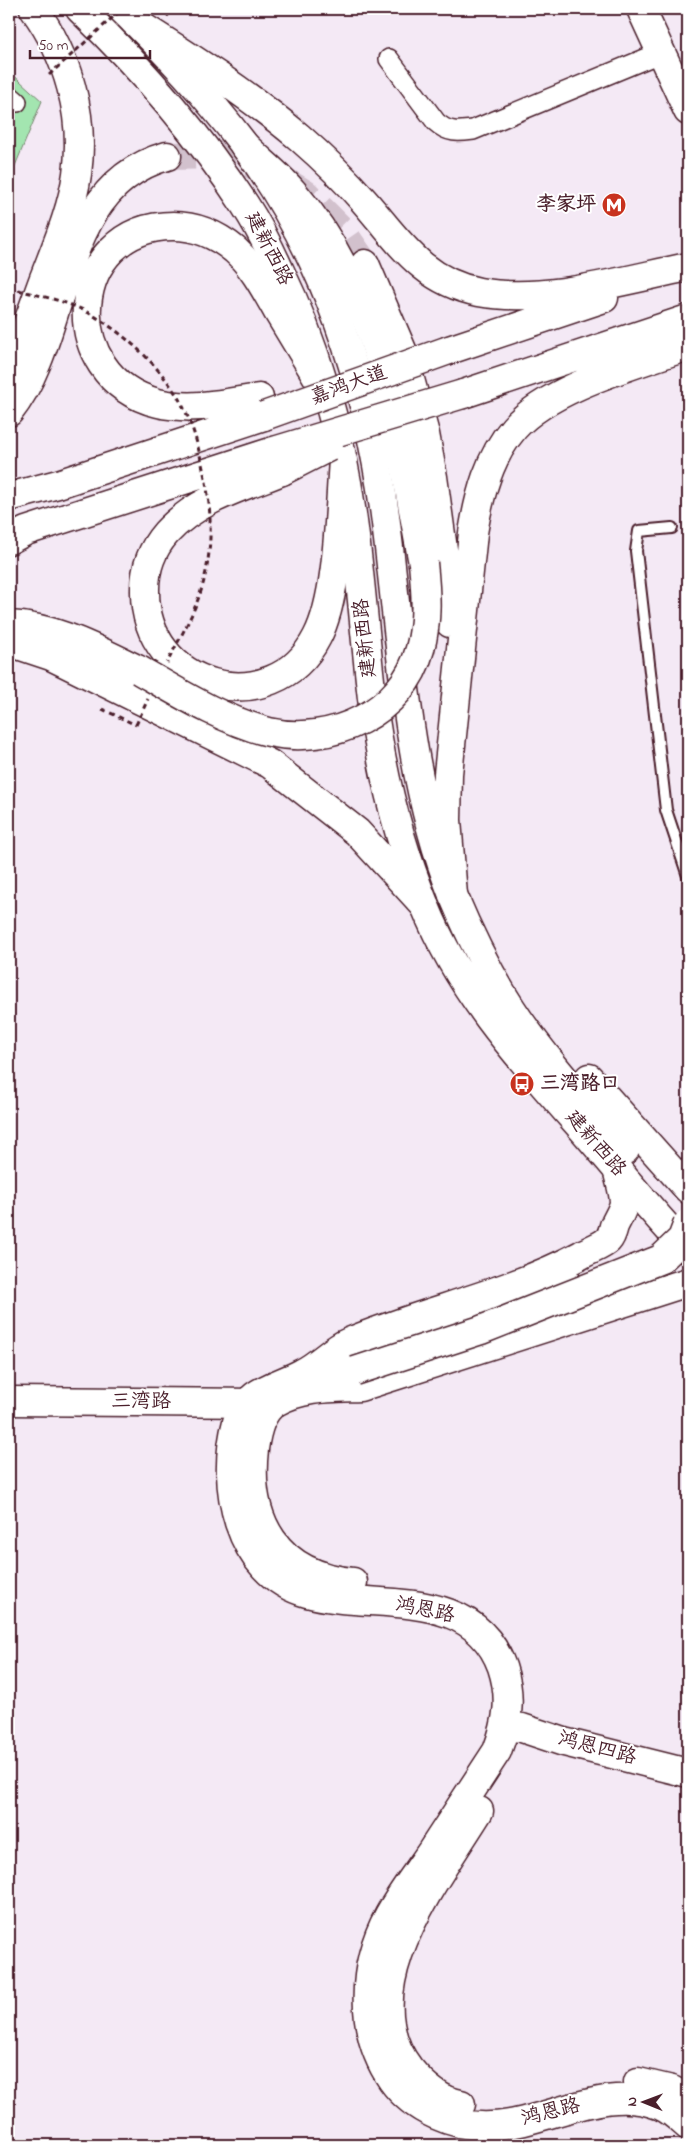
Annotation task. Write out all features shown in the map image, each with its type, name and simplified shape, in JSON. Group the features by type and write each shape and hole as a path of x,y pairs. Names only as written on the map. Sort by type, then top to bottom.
{"main road":[{"path":"9,366 22,338 64,226 77,174 79,150 77,113 68,73 51,35 34,9"},
{"name":"建新西路","path":"80,9 108,36 185,125 247,208 296,304 329,396 343,461 354,525 373,702 381,749 403,842 425,906 465,985 505,1042 688,1250"},
{"path":"641,9 688,111"},
{"path":"126,13 221,77 299,137 337,171 411,258 432,274 456,286 500,295 555,293 688,268"},
{"name":"建新西路","path":"126,13 208,98 244,145 278,195 306,246 329,295 356,377 380,477 415,757 432,829 453,895 478,949 518,1019 540,1048 688,1225"},
{"path":"9,625 28,626 73,639 151,671 203,707 269,732 296,735 322,733 343,728 363,720 381,707 410,673 419,651 426,623 427,599 390,391 378,352 355,292 337,255 293,192 244,145"},
{"path":"9,412 33,371 74,251 94,213 105,196 132,170 148,161 167,156"},
{"path":"262,407 175,406 140,397 122,386 111,376 94,352 90,338 87,304 95,275 112,250 136,233 164,226 195,228 223,241 235,250 259,280 329,396"},
{"path":"365,264 402,350 421,418 433,477 450,600 447,820 453,895"},
{"name":"嘉鸿大道","path":"9,497 58,484 262,407 449,350 688,268"},
{"name":"嘉鸿大道","path":"9,540 26,531 278,461 387,417 464,394 688,319"},
{"path":"448,774 473,533 478,502 498,451 514,428 532,412 554,399 604,376 688,346"},
{"path":"278,461 198,507 167,532 157,544 149,561 145,578 145,599 147,618 155,638 165,654 180,668 197,677 228,685 261,683 285,672 307,654 320,629 332,588 343,461"},
{"path":"9,642 50,656 270,764 357,832 425,906"},
{"path":"478,949 545,1028 688,1189"},
{"path":"274,1403 306,1381 346,1343 553,1270 608,1240 624,1204 617,1168"},
{"path":"245,1403 259,1391 355,1371 480,1330 661,1259 682,1239 688,1225"},
{"path":"306,1381 646,1252"},
{"path":"306,1381 360,1387 688,1282"},
{"name":"三湾路","path":"9,1401 274,1403"},
{"name":"鸿恩路","path":"245,1403 237,1420 233,1440 230,1465 232,1492 237,1518 248,1543 260,1562 280,1580 304,1592 337,1599 418,1605 443,1610 465,1619 496,1650 504,1674 514,1727 514,1755 407,1929 397,1953 391,1979 390,2008 393,2033 401,2057 416,2077 433,2092 455,2103 479,2108 503,2108 582,2088 621,2083 656,2085 672,2090 688,2099"},
{"name":"鸿恩路","path":"274,1403 262,1419 256,1438 253,1463 253,1494 259,1518 273,1543 291,1560 313,1574 339,1581 448,1593 473,1604 494,1622 510,1643 521,1672 524,1702 514,1727 389,1915 379,1937 368,1987 368,2014 373,2041 383,2066 397,2087 414,2102 454,2122 473,2126 510,2124 587,2104 627,2099 647,2101 663,2106 688,2126"},
{"name":"鸿恩四路","path":"514,1727 564,1742 688,1773"}],"street":[{"path":"389,59 436,122 446,130 459,132 473,130 662,52"}],"lane":[{"path":"672,528 639,531 636,551 666,810 688,876"}],"path":[{"path":"160,9 173,20"},
{"path":"49,75 126,13"},
{"path":"18,290 56,300 86,312 119,333 146,358 169,385 187,415 200,451 210,504 211,532 198,601 151,671"},
{"path":"102,709 136,725 149,698"}],"green space":[{"path":"9,71 42,101 15,166 9,167"}],"tunnel":[{"path":"167,156 228,155 272,173 306,194 340,228 365,264"}],"place":[{"name":"李家坪","path":"614,205"},
{"name":"三湾路口","path":"522,1084"}]}
